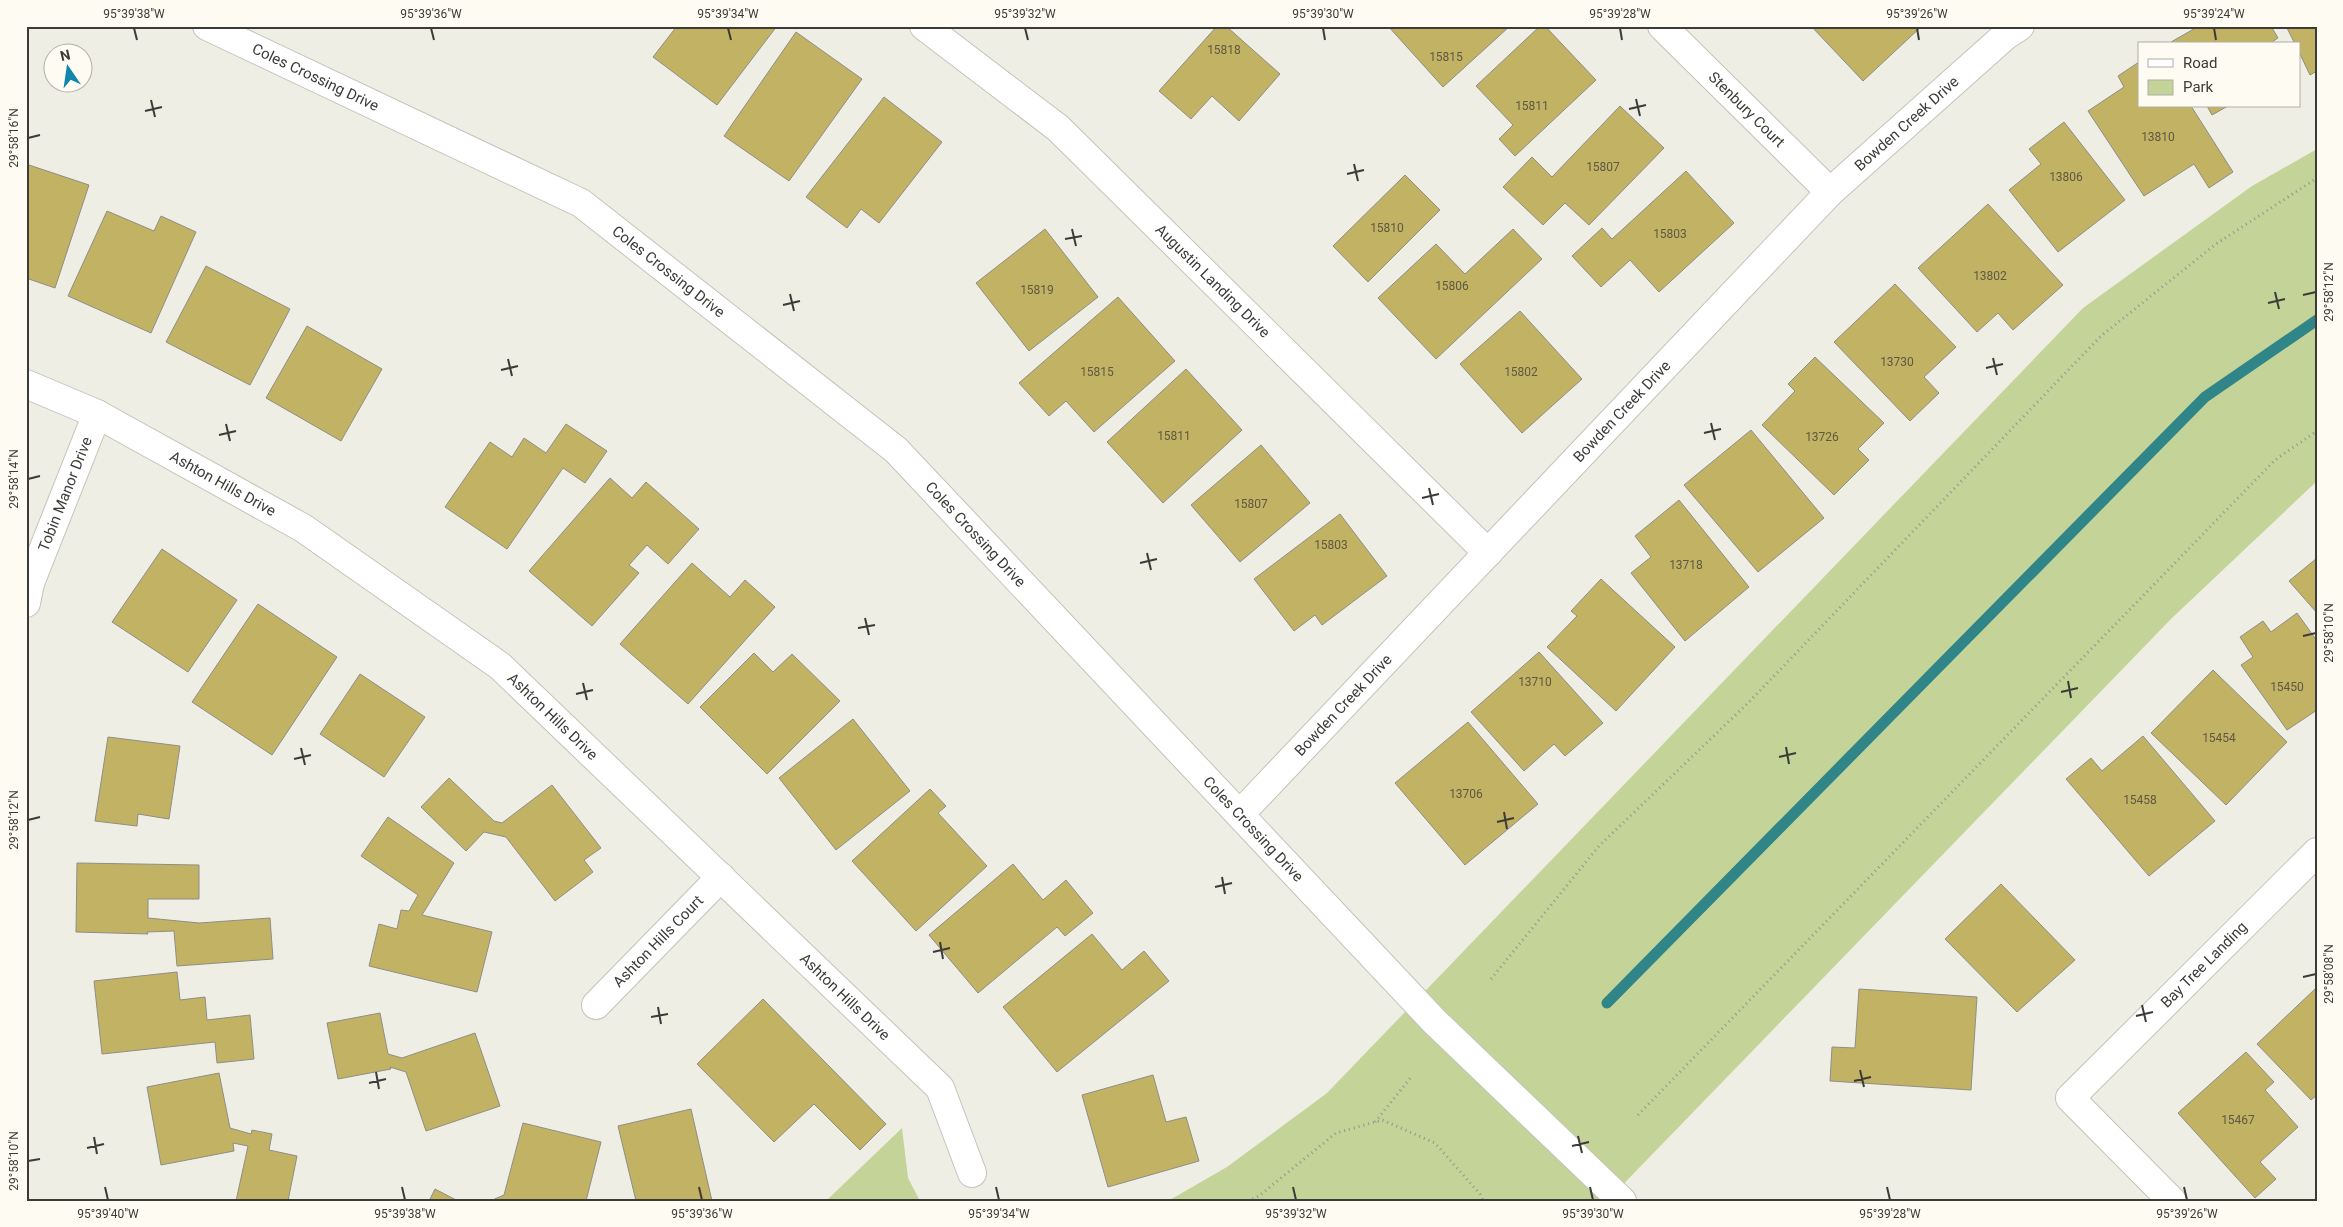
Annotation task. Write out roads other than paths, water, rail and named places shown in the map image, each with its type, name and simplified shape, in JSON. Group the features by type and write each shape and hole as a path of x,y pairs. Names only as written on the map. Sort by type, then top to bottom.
{"street":[{"name":"Coles Crossing Drive","path":"207,26 581,203 896,450 1435,1022 1622,1201"},
{"name":"Augustin Landing Drive","path":"924,26 1058,128 1488,553"},
{"name":"Stenbury Court","path":"1662,26 1830,192"},
{"name":"Bowden Creek Drive","path":"1240,814 1830,192 1998,43 2020,26"},
{"name":"Ashton Hills Drive","path":"26,384 97,414 303,528 500,666 940,1088 972,1173"},
{"name":"Tobin Manor Drive","path":"26,603 30,583 97,414"},
{"name":"Bay Tree Landing","path":"2172,1201 2070,1098 2317,852"},
{"name":"Ashton Hills Court","path":"596,1005 721,877"}],"waterway":[{"path":"1607,1003 2205,397 2317,320"}]}
